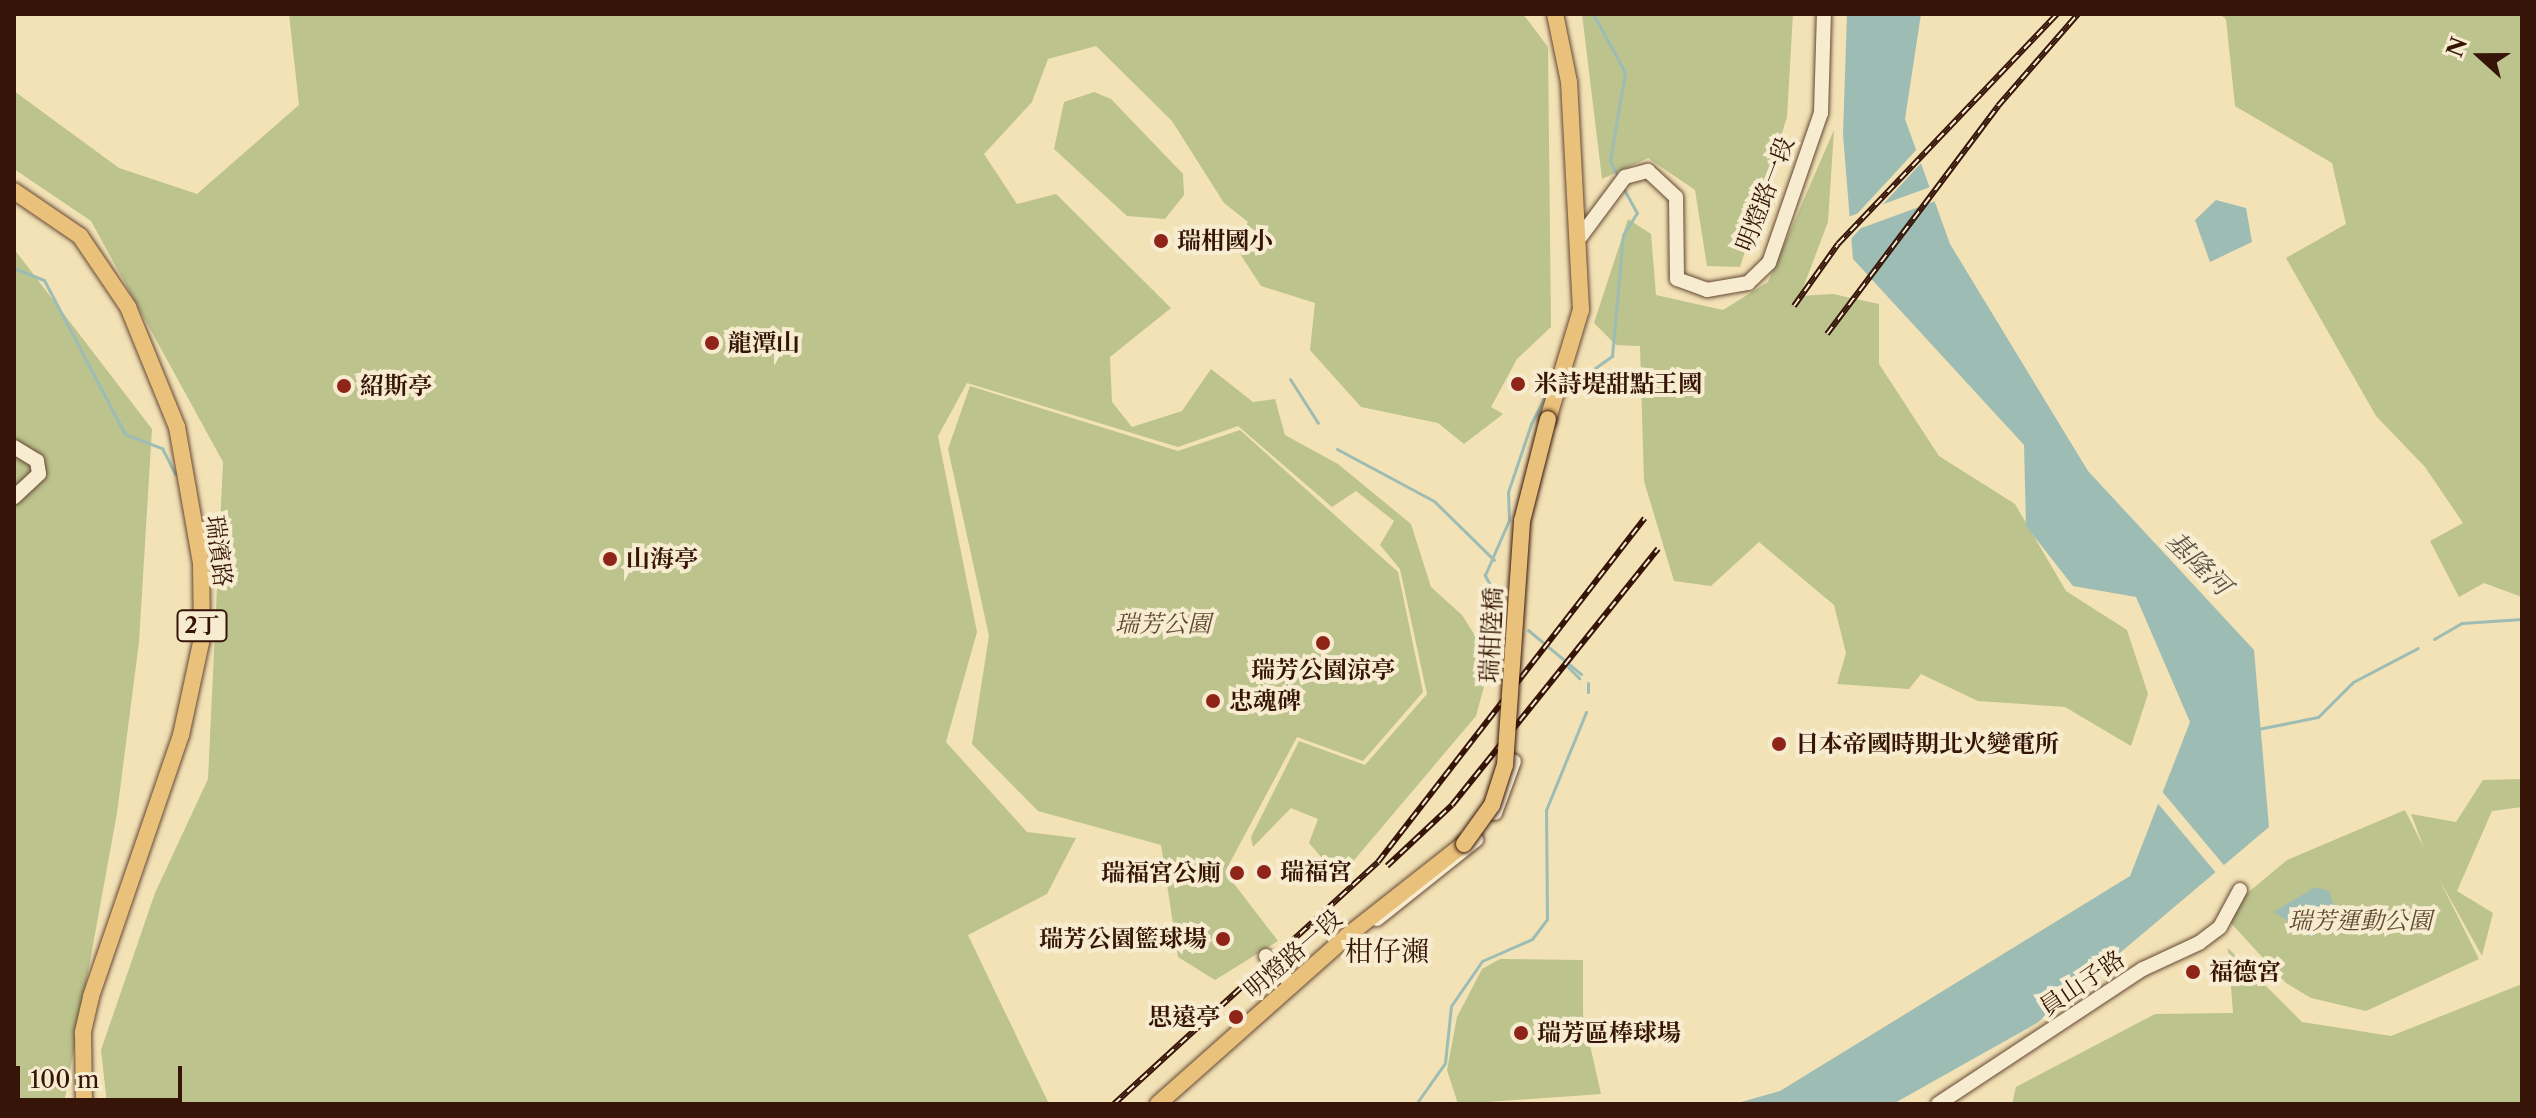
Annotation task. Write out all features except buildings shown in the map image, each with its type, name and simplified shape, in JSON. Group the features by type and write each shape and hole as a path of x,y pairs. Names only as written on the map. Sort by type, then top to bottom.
{"main road":[{"path":"1555,14 1564,36 1581,236"},
{"name":"瑞濱路","path":"14,191 80,236 128,307 177,427 201,563 202,638 181,735 91,997 83,1033 84,1104"},
{"name":"瑞柑陸橋","path":"1464,844 1492,805 1507,756 1522,521 1548,419 1581,310 1581,236"},
{"name":"明燈路一段","path":"1158,1104 1347,936 1377,916 1464,844"}],"street":[{"name":"明燈路一段","path":"1581,236 1625,177 1648,171 1676,197 1671,250 1677,279 1707,290 1748,283 1769,263 1821,113 1824,14"},
{"path":"14,447 31,455 39,474 14,497"},
{"path":"1514,761 1499,808 1462,857 1404,904 1347,936 1460,838 1514,761"},
{"name":"員山子路","path":"1938,1104 2143,969 2199,943 2220,927 2240,890"},
{"path":"1266,956 1292,985"}],"green space":[{"path":"289,14 1523,14 1548,47 1551,327 1517,359 1491,407 1503,414 1464,444 1438,423 1361,407 1310,350 1315,303 1261,286 1233,243 1248,222 1224,203 1172,121 1096,46 1048,59 1032,102 984,154 1017,204 1056,194 1171,308 1110,357 1112,402 1132,427 1182,411 1211,369 1253,402 1275,399 1285,435 1338,464 1411,524 1431,587 1462,615 1491,661 1476,716 1339,878 1309,843 1318,819 1291,808 1253,847 1251,837 1299,741 1365,765 1427,694 1400,569 1380,545 1394,521 1356,491 1332,507 1238,426 1178,447 967,383 938,436 977,632 946,742 1027,832 1076,838 1047,894 968,935 1049,1104 107,1104 101,1050 155,893 208,779 223,462 91,221 14,169 14,91 119,168 197,194 299,105"},
{"path":"1582,14 1793,14 1787,117 1740,267 1707,266 1695,190 1648,158 1602,179"},
{"path":"2219,14 2522,14 2522,597 2484,583 2459,597 2430,541 2463,523 2425,467 2376,416 2286,258 2346,224 2332,163 2235,106 2226,19"},
{"path":"1094,92 1111,99 1183,174 1184,195 1165,219 1127,216 1054,149 1064,102"},
{"path":"1834,130 1828,222 1800,296 1833,294 1879,304 1879,364 1939,456 2015,504 2066,591 2127,630 2148,694 2131,746 2065,707 1978,701 1921,674 1909,689 1837,684 1846,653 1834,605 1759,542 1711,586 1674,581 1644,481 1640,346 1616,345 1594,323 1628,219 1651,234 1656,295 1723,310 1768,282"},
{"path":"14,249 152,429 139,642 117,813 64,1104 14,1104"},
{"name":"瑞芳公園","path":"970,386 1178,451 1240,430 1398,572 1423,692 1363,761 1297,737 1225,872 1278,941 1215,980 1178,957 1161,845 1038,811 972,744 989,636 948,449"},
{"name":"瑞芳運動公園","path":"2522,779 2522,807 2492,811 2457,891 2493,913 2482,956 2439,879 2479,959 2366,1011 2311,998 2286,983 2229,921 2245,895 2287,860 2405,810 2424,848 2411,814 2456,822 2483,780"},
{"path":"2228,948 2302,1022 2391,1036 2522,984 2522,1104 2012,1104 2016,1087 2155,1014 2233,1013"},
{"name":"瑞芳區棒球場","path":"1500,959 1583,960 1583,1014 1601,1094 1458,1104 1447,1070 1457,1017 1482,969"}],"water":[{"path":"1847,14 1921,14 1905,119 1950,244 2088,471 2254,650 2269,827 2037,1023 1893,1104 1734,1104 1780,1091 2130,876 2190,722 2136,597 2073,586 2026,526 2024,445 1853,259 1843,134"},
{"path":"2216,200 2246,208 2252,242 2210,262 2195,220"},
{"path":"2315,887 2329,891 2337,917 2312,937 2274,912"}],"pier":[{"path":"1919,147 1924,160 1847,243 1845,227"},
{"path":"1933,186 1938,200 1832,239 1827,225"},
{"path":"2160,789 2229,871 2220,878 2152,796"}],"waterway":[{"path":"1593,14 1625,72 1610,161 1616,173"},
{"path":"1570,386 1612,356 1623,235 1637,213 1624,190"},
{"path":"14,268 44,280 125,434 162,448 175,474"},
{"path":"1290,379 1318,423"},
{"path":"1503,608 1485,575 1509,520 1508,492 1531,424 1548,391"},
{"path":"1337,449 1434,501 1494,560"},
{"path":"2434,639 2462,623 2522,619"},
{"path":"1528,630 1581,674"},
{"path":"2258,729 2318,717 2353,682 2418,648"},
{"path":"1568,667 1579,678"},
{"path":"1588,683 1588,692"},
{"path":"1416,1104 1445,1063 1451,1006 1482,961 1532,939 1547,919 1546,810 1586,712"}],"railway":[{"path":"1794,306 1838,244 2057,14"},
{"path":"1827,334 1998,106 2078,14"},
{"path":"1114,1104 1378,862 1645,518"},
{"path":"1387,866 1452,805 1658,549"}],"place":[{"name":"瑞柑國小","path":"1161,241"},
{"name":"龍潭山","path":"712,343"},
{"name":"米詩堤甜點王國","path":"1518,384"},
{"name":"紹斯亭","path":"344,386"},
{"name":"山海亭","path":"610,559"},
{"name":"瑞芳公園涼亭","path":"1323,643"},
{"name":"忠魂碑","path":"1213,701"},
{"name":"日本帝國時期北火變電所","path":"1779,744"},
{"name":"瑞福宮","path":"1264,872"},
{"name":"瑞福宮公廁","path":"1237,873"},
{"name":"瑞芳公園籃球場","path":"1223,939"},
{"name":"福德宮","path":"2193,972"},
{"name":"思遠亭","path":"1236,1017"},
{"name":"瑞芳區棒球場","path":"1521,1033"}],"district":[{"name":"柑仔瀨","path":"1387,951"}],"water label":[{"name":"基隆河","path":"2198,564"}]}
